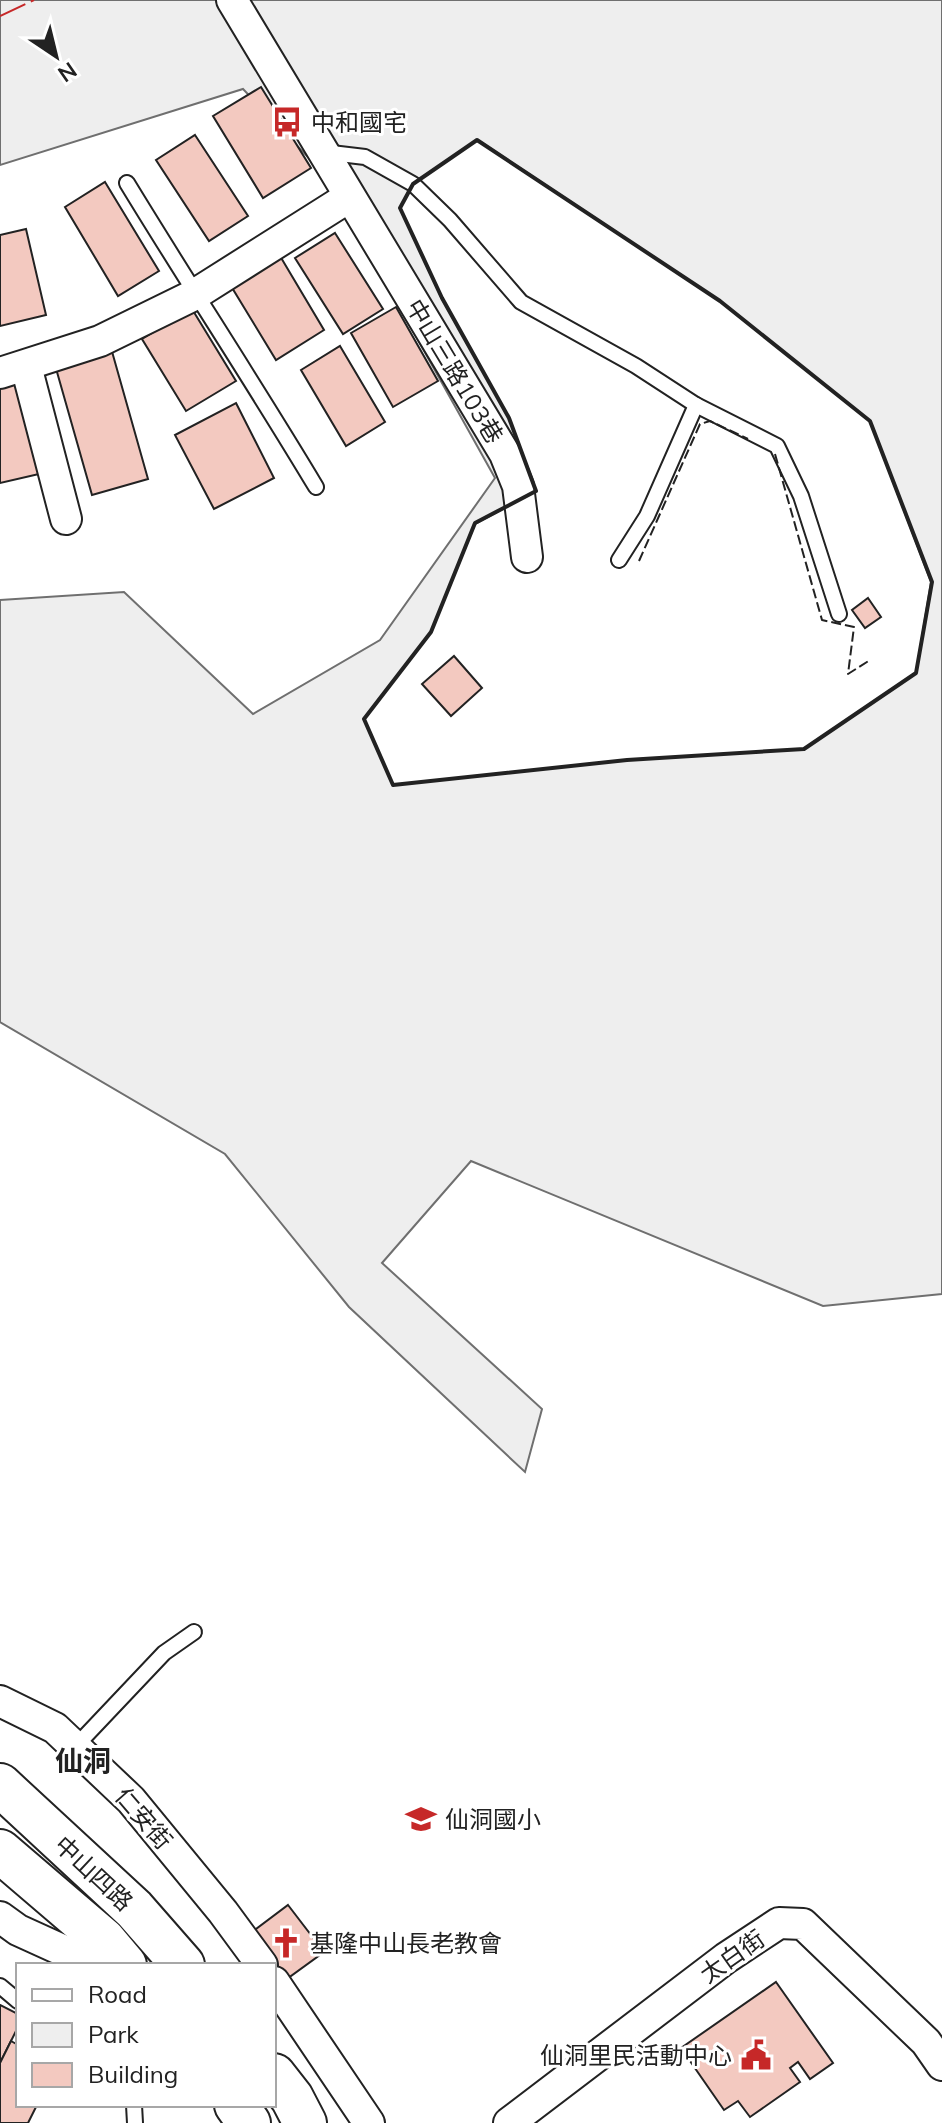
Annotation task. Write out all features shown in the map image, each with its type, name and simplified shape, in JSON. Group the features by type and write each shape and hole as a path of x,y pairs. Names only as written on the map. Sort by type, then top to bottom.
{"street":[{"name":"中山三路103巷","path":"232,0 505,454 518,486 527,557"},
{"path":"66,519 13,370 100,341 194,295 349,197"},
{"name":"仁安街","path":"0,1701 55,1728 131,1800 261,1963"},
{"name":"中山四路","path":"0,1785 134,1909 181,1963"},
{"path":"0,1851 104,1940 123,1963"},
{"path":"0,1917 18,1930 91,1963"},
{"name":"太白街","path":"509,2123 726,1958 779,1923 803,1924 926,2042 942,2065"},
{"path":"276,1985 369,2123"},
{"path":"276,2078 292,2098 305,2123"}],"lane":[{"path":"322,152 365,157 413,184 450,220 521,302 636,366 696,405 777,446 801,496 839,614"},
{"path":"127,183 316,487"},
{"path":"619,560 647,516 696,405"},
{"path":"75,1747 164,1653 194,1632"},
{"path":"0,1986 16,1999"}],"green space":[{"path":"0,0 942,0 942,1294 823,1306 471,1161 382,1263 542,1409 525,1472 349,1307 225,1154 0,1022 0,600 124,592 253,714 380,640 495,478 327,177 243,89 0,165","holes":["478,140 720,301 870,421 931,582 916,673 804,749 627,760 393,785 364,719 431,632 475,524 536,491 509,418 442,299 400,208 412,184"]}],"building":[{"path":"261,87 311,168 263,198 213,116"},
{"path":"195,135 248,216 209,241 156,160"},
{"path":"105,182 159,271 118,296 65,207"},
{"path":"26,229 46,315 0,326 0,235"},
{"path":"335,233 383,309 343,334 295,258"},
{"path":"280,256 324,330 276,360 231,286"},
{"path":"396,307 438,381 393,407 351,333"},
{"path":"192,309 236,381 186,411 142,339"},
{"path":"340,346 385,422 346,446 301,370"},
{"path":"111,348 148,479 92,495 55,365"},
{"path":"18,377 39,474 0,483 0,381"},
{"path":"236,403 274,478 214,509 175,435"},
{"path":"868,598 881,617 865,628 852,610"},
{"path":"454,656 482,688 451,716 422,684"},
{"name":"基隆中山長老教會","path":"288,1905 324,1952 284,1981 276,1971 276,1963 270,1963 248,1935"},
{"name":"仙洞里民活動中心","path":"776,1982 833,2063 810,2079 798,2062 790,2068 800,2082 750,2117 738,2101 724,2110 681,2048"},
{"path":"0,2005 16,2013 16,2031 0,2063"},
{"path":"11,2041 16,2044 16,2107 36,2107 28,2123 0,2123 0,2063"}],"fence":[{"path":"639,561 700,424 710,421 748,439"},
{"path":"775,454 822,620 854,627 848,674 870,660"}],"wall":[{"path":"477,140 720,301 870,421 932,582 916,673 804,749 627,760 393,785 364,719 431,632 475,523 536,491 509,418 442,298 400,208 413,184 477,140"}],"power":[{"path":"0,16 34,0"}],"place":[{"name":"中和國宅","path":"287,122"},
{"name":"仙洞國小","path":"421,1819"},
{"name":"基隆中山長老教會","path":"286,1943"},
{"name":"仙洞里民活動中心","path":"756,2055"}],"district":[{"name":"仙洞","path":"83,1760"}]}
